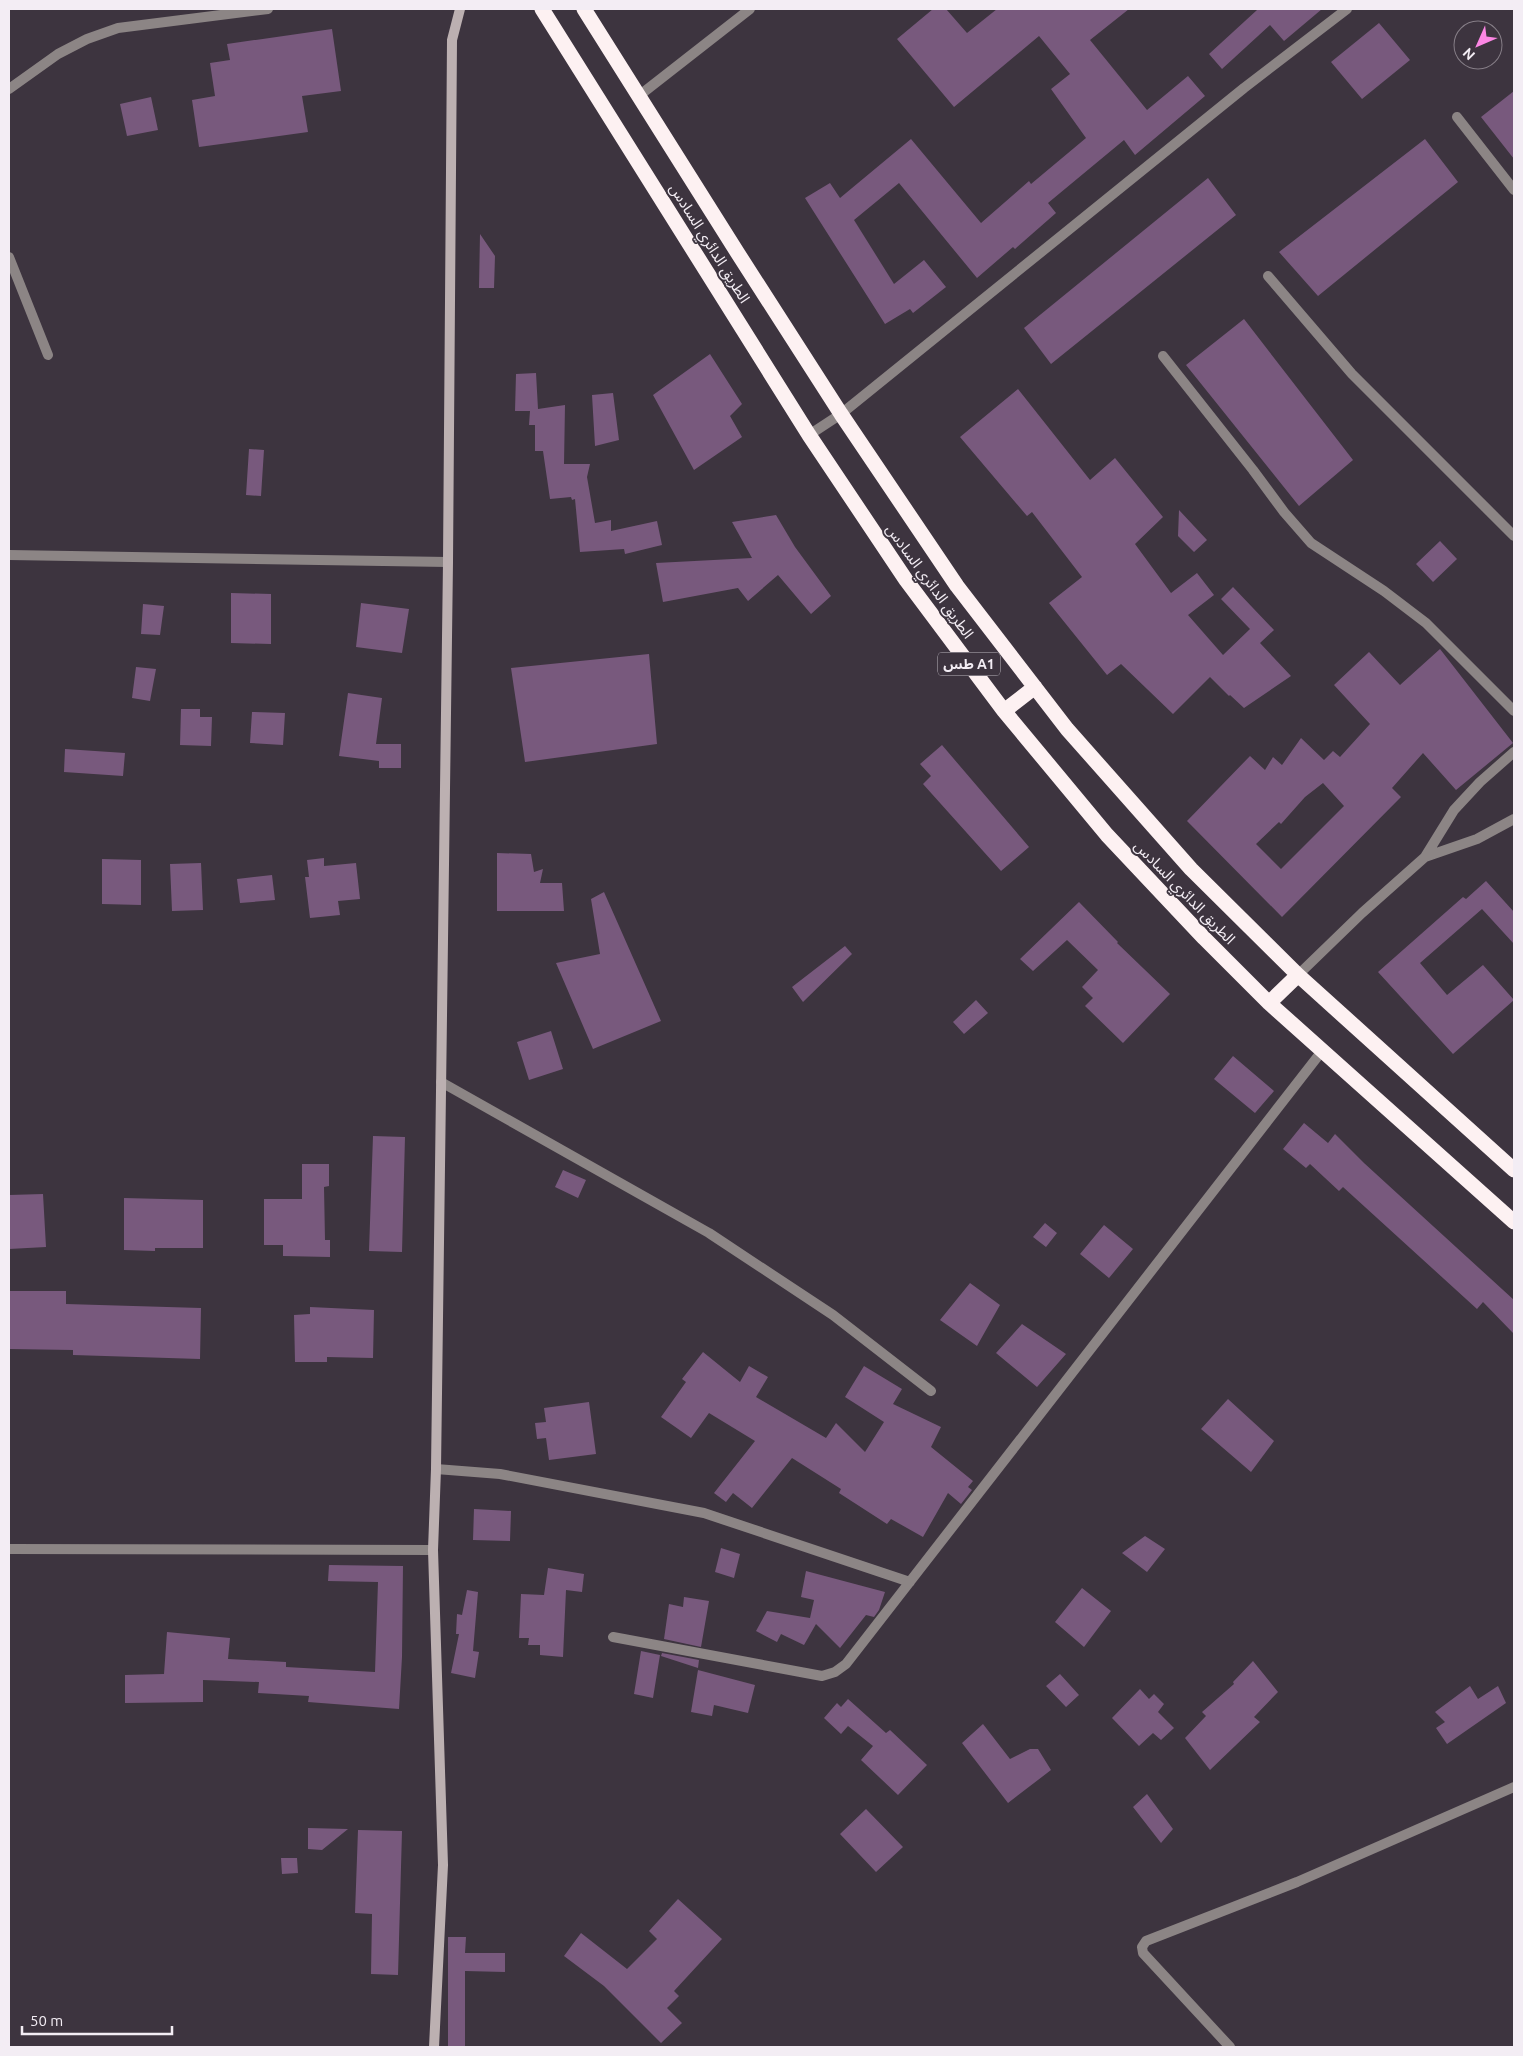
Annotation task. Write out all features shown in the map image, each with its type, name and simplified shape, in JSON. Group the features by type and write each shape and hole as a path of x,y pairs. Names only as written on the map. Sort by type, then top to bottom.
{"highway":[{"name":"الطريق الدائري السادس","path":"542,9 809,435 906,580 1004,711 1113,842 1163,897 1269,1003 1514,1222"},
{"name":"الطريق الدائري السادس","path":"584,9 841,414 957,586 1067,729 1191,869 1298,975 1514,1170"},
{"path":"1004,711 1034,687"},
{"path":"1269,1003 1298,975"}],"main road":[{"path":"434,2047 443,1865 442,1776 433,1550 436,1469 448,562 452,40 460,9"}],"street":[{"path":"9,89 58,54 87,39 118,28 268,9"},
{"path":"640,95 750,9"},
{"path":"809,435 841,414 1244,88 1347,9"},
{"path":"1457,117 1514,190"},
{"path":"9,257 48,355"},
{"path":"1268,276 1352,374 1514,536"},
{"path":"1164,356 1284,512 1311,543 1384,590 1426,623 1514,711"},
{"path":"9,555 448,562"},
{"path":"1298,975 1362,913 1425,857 1454,810 1480,782 1514,752"},
{"path":"1425,857 1477,839 1514,820"},
{"path":"613,1637 822,1676 835,1672 846,1664 1322,1051"},
{"path":"441,1082 710,1233 833,1315 932,1391"},
{"path":"436,1469 500,1474 704,1513 910,1582"},
{"path":"9,1550 433,1550"},
{"path":"1230,2047 1143,1953 1142,1947 1146,1942 1297,1882 1514,1787"}],"building":[{"path":"933,9 946,9 967,33 997,9 1129,9 1090,40 1147,110 1188,76 1205,96 1135,155 1124,140 1048,203 1056,213 1015,249 1013,247 977,278 899,183 854,220 894,284 924,260 946,287 913,313 910,309 885,324 805,198 830,183 840,198 911,139 981,223 1029,181 1031,184 1086,138 1051,89 1070,74 1039,36 954,107 897,39"},
{"path":"1256,9 1322,9 1284,41 1270,25 1222,69 1209,54"},
{"path":"1379,23 1410,60 1362,99 1331,62"},
{"path":"332,29 341,91 302,96 308,132 199,147 192,100 215,96 210,63 230,60 227,44"},
{"path":"1514,91 1514,159 1481,117"},
{"path":"151,97 158,130 127,136 120,104"},
{"path":"1425,139 1458,182 1318,296 1279,252"},
{"path":"1208,178 1236,215 1051,364 1024,328"},
{"path":"480,234 495,256 494,288 479,288"},
{"path":"1244,319 1353,460 1299,506 1186,365"},
{"path":"710,354 742,404 730,416 742,437 694,470 653,395"},
{"path":"536,373 538,409 565,405 564,464 590,464 587,477 595,523 611,520 611,531 657,521 662,545 625,554 624,549 580,552 575,499 572,500 571,497 550,499 543,451 535,451 535,425 529,425 530,411 515,411 516,374"},
{"path":"1018,389 1090,480 1115,458 1163,517 1135,544 1171,593 1197,573 1214,595 1188,615 1223,655 1250,629 1221,599 1233,587 1274,630 1260,643 1291,676 1244,708 1210,677 1173,714 1121,664 1107,675 1049,603 1082,577 1032,512 1027,516 960,437"},
{"path":"613,393 619,440 595,446 592,395"},
{"path":"249,449 264,450 261,496 246,495"},
{"path":"1179,510 1207,540 1194,552 1178,536"},
{"path":"776,515 795,547 831,596 811,614 778,575 748,601 738,588 663,602 656,563 752,558 732,522"},
{"path":"1440,541 1457,559 1433,582 1416,564"},
{"path":"231,593 271,594 271,644 231,643"},
{"path":"361,603 409,609 402,653 356,647"},
{"path":"143,604 164,606 160,635 141,634"},
{"path":"1440,649 1513,743 1456,790 1423,753 1392,788 1401,797 1282,917 1187,821 1250,756 1265,770 1273,757 1282,765 1301,738 1324,760 1333,751 1340,757 1370,724 1334,685 1369,652 1400,685","holes":["1323,783 1344,806 1281,869 1256,844 1279,822 1281,824 1305,797"]},
{"path":"649,654 657,744 525,762 511,668"},
{"path":"136,667 156,669 150,701 132,698"},
{"path":"348,693 382,698 376,744 401,744 401,768 379,768 379,761 339,756"},
{"path":"181,709 200,709 200,717 212,717 211,746 180,745"},
{"path":"252,712 285,713 283,745 250,743"},
{"path":"942,745 1029,847 1001,871 923,784 931,776 920,764"},
{"path":"65,749 125,753 123,776 64,772"},
{"path":"497,853 531,854 534,872 543,869 540,883 562,883 564,911 497,911"},
{"path":"324,858 324,866 356,863 360,899 338,901 340,915 310,918 305,877 309,877 307,860"},
{"path":"102,859 141,860 141,905 102,904"},
{"path":"201,863 203,910 172,911 170,864"},
{"path":"272,875 275,900 240,903 237,879"},
{"path":"1486,881 1514,912 1514,944 1482,909 1420,963 1447,995 1483,965 1514,1000 1453,1054 1378,972 1463,897 1466,899"},
{"path":"604,892 661,1021 593,1049 556,963 600,954 591,899"},
{"path":"1079,902 1117,943 1170,994 1123,1043 1085,1006 1093,998 1082,987 1098,970 1067,940 1033,971 1020,959"},
{"path":"845,946 852,954 803,1002 792,987"},
{"path":"976,1000 988,1013 964,1034 953,1022"},
{"path":"551,1031 563,1069 529,1080 517,1042"},
{"path":"1233,1056 1274,1091 1255,1113 1214,1079"},
{"path":"1304,1123 1328,1143 1335,1134 1364,1163 1514,1300 1514,1334 1483,1302 1477,1309 1343,1187 1339,1191 1310,1164 1306,1168 1283,1149"},
{"path":"373,1136 405,1137 402,1252 369,1251"},
{"path":"302,1164 329,1164 329,1186 324,1187 325,1240 330,1240 330,1257 283,1256 283,1245 264,1245 264,1199 302,1199"},
{"path":"563,1170 586,1180 578,1198 555,1187"},
{"path":"43,1194 46,1247 9,1249 9,1195"},
{"path":"124,1198 203,1200 203,1248 155,1248 155,1251 124,1250"},
{"path":"1045,1223 1057,1233 1046,1247 1033,1237"},
{"path":"1104,1225 1133,1249 1109,1278 1080,1254"},
{"path":"970,1283 1000,1305 977,1346 940,1320"},
{"path":"9,1291 66,1291 66,1304 201,1308 200,1359 73,1355 73,1350 9,1349"},
{"path":"310,1307 374,1310 373,1358 327,1357 327,1362 295,1362 294,1315 310,1314"},
{"path":"1022,1324 1066,1354 1037,1387 996,1353"},
{"path":"703,1352 740,1382 749,1366 768,1377 756,1397 826,1438 836,1423 865,1452 884,1422 845,1397 864,1366 902,1389 893,1404 941,1427 931,1447 973,1481 968,1487 972,1490 961,1504 948,1493 923,1537 891,1519 887,1524 839,1493 841,1489 792,1458 752,1508 733,1493 726,1502 714,1493 755,1441 709,1413 691,1438 661,1417 686,1382 682,1379"},
{"path":"1228,1399 1274,1441 1251,1472 1201,1429"},
{"path":"589,1402 596,1454 549,1460 546,1438 537,1439 535,1423 546,1422 544,1408"},
{"path":"474,1509 511,1511 510,1541 473,1540"},
{"path":"1145,1536 1165,1549 1147,1572 1122,1553"},
{"path":"721,1548 740,1554 734,1578 715,1572"},
{"path":"329,1565 403,1566 402,1657 399,1709 308,1702 309,1696 258,1693 259,1682 203,1680 203,1702 125,1703 125,1675 164,1674 167,1632 230,1638 228,1659 286,1662 286,1667 375,1672 378,1582 328,1581"},
{"path":"548,1568 584,1574 582,1592 566,1590 563,1657 540,1655 540,1645 528,1645 529,1638 519,1638 521,1594 544,1595"},
{"path":"806,1571 885,1592 879,1610 874,1617 866,1615 840,1648 816,1624 804,1645 781,1634 777,1642 756,1631 767,1611 810,1618 814,1600 801,1597"},
{"path":"1082,1588 1111,1611 1084,1647 1055,1622"},
{"path":"467,1590 478,1592 473,1651 479,1652 475,1678 451,1673 459,1634 456,1634 457,1614 462,1615"},
{"path":"684,1597 709,1601 701,1647 664,1639 669,1604 683,1607"},
{"path":"641,1651 660,1655 653,1698 634,1694"},
{"path":"662,1653 699,1660 698,1668 661,1656"},
{"path":"1253,1661 1278,1692 1254,1717 1260,1722 1210,1770 1185,1738 1206,1716 1202,1712 1234,1684 1233,1682"},
{"path":"698,1670 755,1685 748,1713 714,1705 712,1716 691,1712"},
{"path":"1060,1674 1079,1695 1066,1707 1046,1686"},
{"path":"1470,1686 1478,1699 1498,1686 1506,1703 1447,1744 1436,1728 1445,1722 1435,1712"},
{"path":"1140,1689 1149,1699 1154,1694 1164,1704 1158,1712 1174,1728 1161,1740 1153,1733 1139,1746 1112,1718"},
{"path":"848,1699 886,1733 890,1730 927,1765 898,1795 861,1760 873,1746 848,1726 841,1734 824,1718 837,1703 841,1707"},
{"path":"983,1724 1010,1759 1030,1749 1038,1749 1051,1770 1008,1803 962,1743"},
{"path":"1147,1794 1173,1829 1161,1843 1133,1807"},
{"path":"866,1809 903,1847 876,1872 840,1834"},
{"path":"308,1828 348,1829 322,1850 308,1849"},
{"path":"358,1830 402,1831 398,1975 371,1974 372,1914 355,1913"},
{"path":"281,1858 297,1858 298,1873 282,1874"},
{"path":"678,1899 722,1939 674,1991 679,1996 667,2008 682,2023 661,2043 604,1986 564,1956 581,1933 627,1969 657,1939 649,1931"},
{"path":"448,1937 466,1937 465,1953 505,1953 505,1972 465,1971 465,2047 448,2047"}]}
